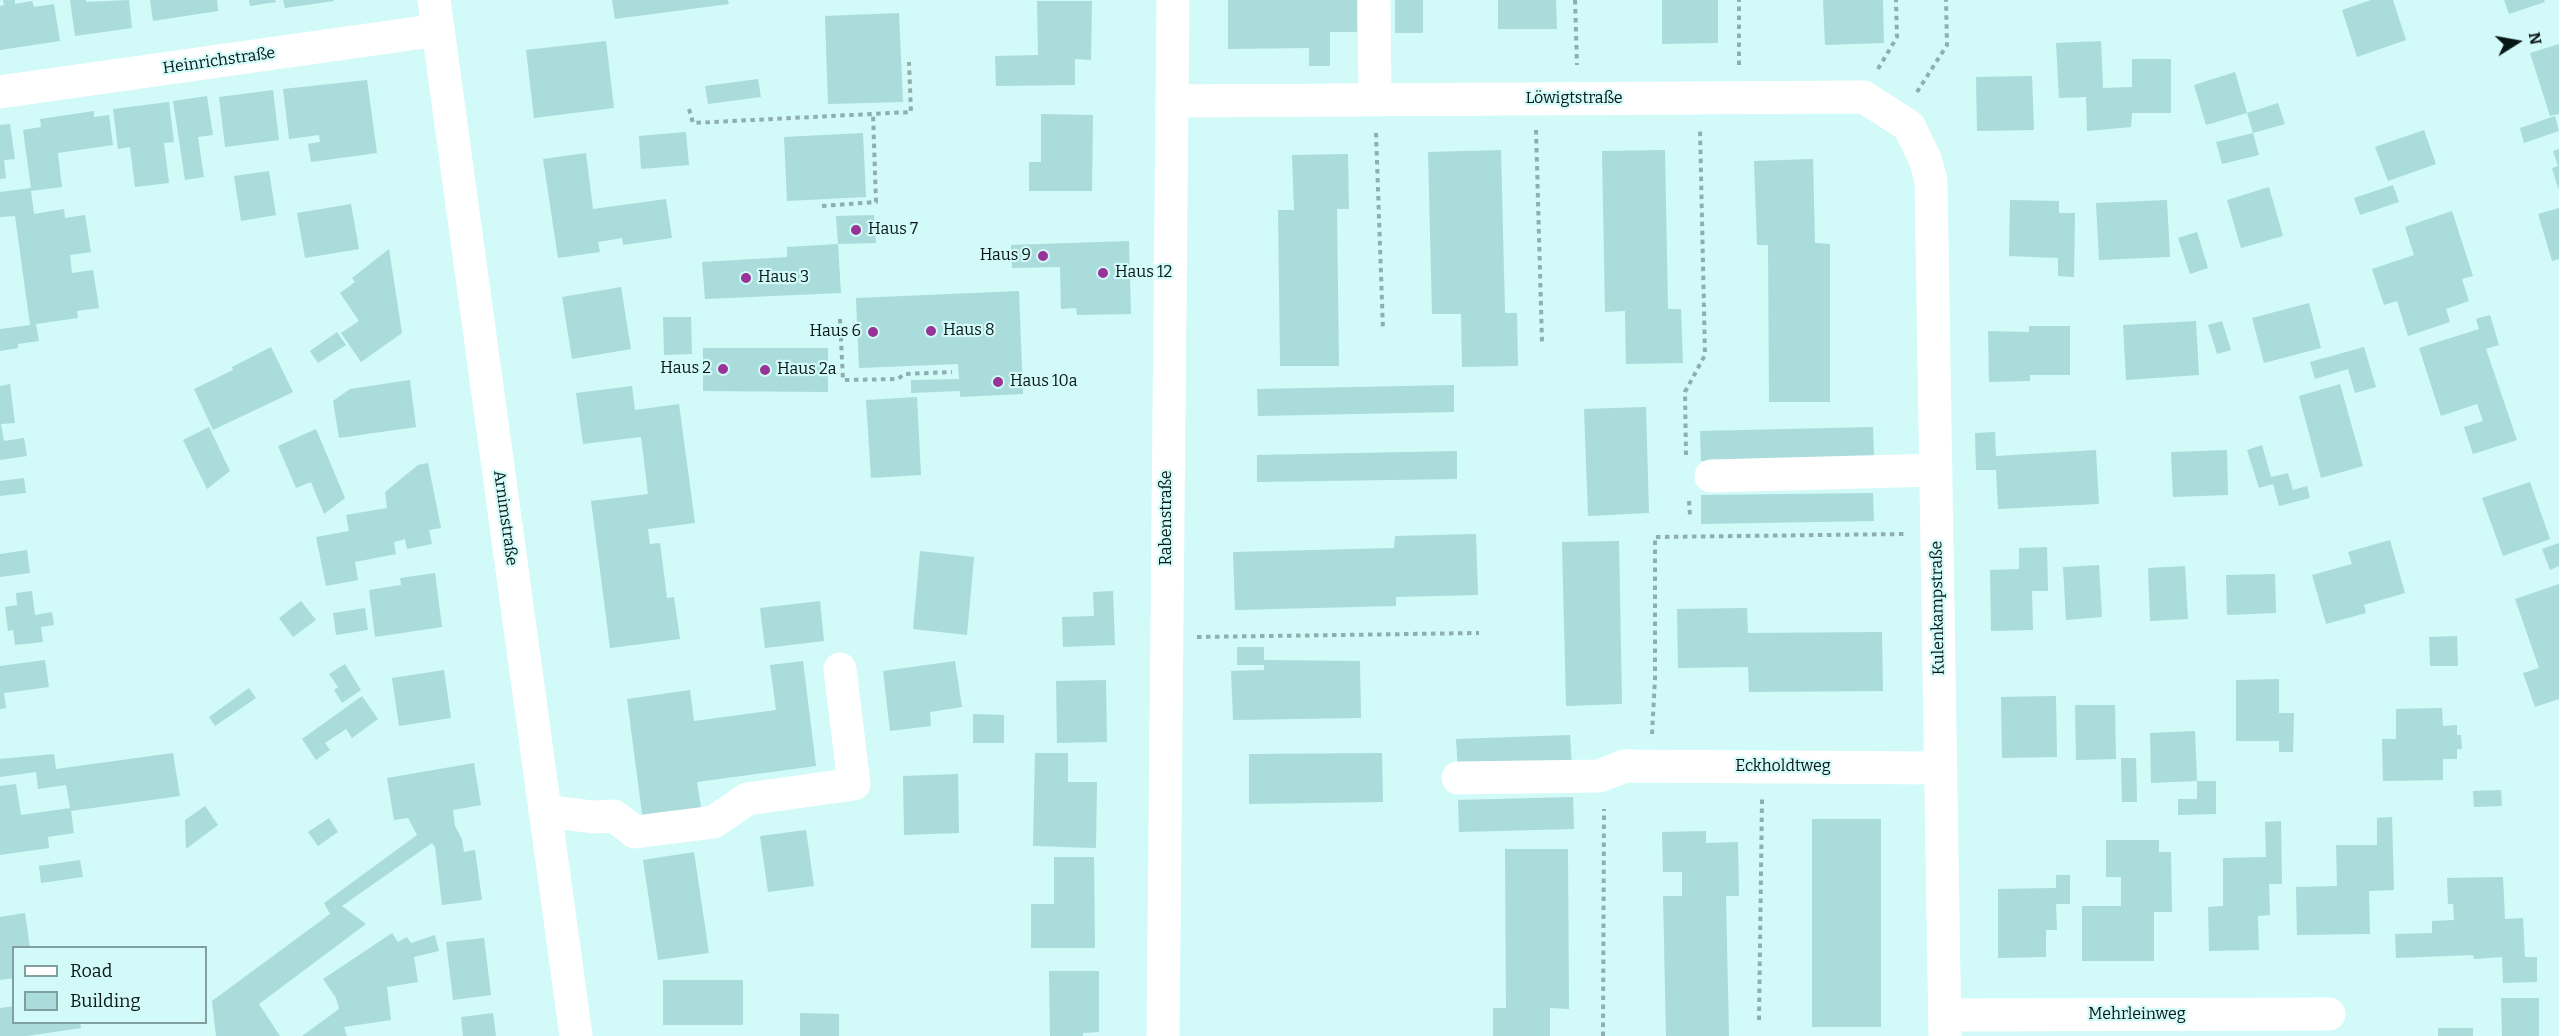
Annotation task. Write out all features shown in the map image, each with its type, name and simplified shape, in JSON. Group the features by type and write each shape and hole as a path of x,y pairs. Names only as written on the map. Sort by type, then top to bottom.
{"street":[{"name":"Rabenstraße","path":"1162,1036 1173,0"},
{"path":"1374,0 1375,100"},
{"name":"Heinrichstraße","path":"0,92 436,15"},
{"name":"Arnimstraße","path":"436,15 576,1036"},
{"name":"Löwigtstraße","path":"1172,100 1864,98"},
{"path":"1864,98 1899,120"},
{"name":"Kulenkampstraße","path":"1899,120 1909,126 1925,159 1931,180 1945,1026"},
{"path":"1695,478 1936,470"},
{"path":"545,811 593,817 614,816 635,832 714,822 747,800 854,784 840,669"},
{"name":"Eckholdtweg","path":"1458,778 1625,769 1940,768"},
{"name":"Mehrleinweg","path":"1945,1026 2329,1014"}],"path":[{"path":"1575,0 1577,99"},
{"path":"1739,0 1739,98"},
{"path":"1864,98 1881,62 1897,37 1896,0"},
{"path":"1899,120 1947,45 1946,0"},
{"path":"689,109 693,123 911,112 909,62"},
{"path":"1690,515 1695,478 1685,392 1705,355 1699,98"},
{"path":"1535,99 1542,342"},
{"path":"1375,100 1383,330"},
{"path":"822,206 876,202 873,114"},
{"path":"840,319 843,380 898,379 904,374 952,372"},
{"path":"1603,1036 1604,811 1625,769 1655,678 1655,537 1937,534"},
{"path":"1167,637 1479,633"},
{"path":"1759,1020 1762,767"}],"building":[{"path":"3,0 15,0 15,4 32,1 34,7 54,4 60,41 0,50 0,6 4,5"},
{"path":"70,0 86,0 86,2 129,0 132,28 75,36"},
{"path":"150,0 217,0 218,11 153,21"},
{"path":"249,0 275,0 276,2 250,6"},
{"path":"283,0 334,0 334,1 285,8"},
{"path":"612,0 728,0 729,4 615,19"},
{"path":"1228,0 1357,0 1357,32 1330,32 1330,66 1309,66 1309,48 1228,49"},
{"path":"1395,0 1423,0 1423,33 1395,33"},
{"path":"1498,0 1556,0 1557,29 1498,29"},
{"path":"1662,0 1718,0 1718,43 1662,44"},
{"path":"1823,0 1883,0 1884,43 1825,45"},
{"path":"2371,0 2393,0 2406,40 2357,57 2342,10"},
{"path":"2504,0 2544,0 2545,2 2509,14"},
{"path":"1037,1 1092,1 1091,60 1075,59 1075,85 996,86 995,56 1038,55"},
{"path":"899,13 903,102 828,104 825,16"},
{"path":"606,41 614,108 534,118 526,50"},
{"path":"2101,41 2103,88 2132,87 2132,59 2171,59 2171,113 2132,113 2131,127 2087,131 2086,97 2059,98 2056,43"},
{"path":"2559,44 2559,114 2550,116 2530,53"},
{"path":"2235,72 2247,113 2206,125 2194,85"},
{"path":"2032,76 2034,130 1977,131 1976,77"},
{"path":"758,79 761,97 708,104 705,86"},
{"path":"367,80 377,153 311,162 308,144 320,142 319,135 289,139 283,89"},
{"path":"273,90 279,140 225,147 219,97"},
{"path":"207,96 213,135 198,137 204,177 185,180 173,101"},
{"path":"169,102 174,142 164,143 169,183 135,187 130,147 118,149 113,109"},
{"path":"2278,103 2285,124 2253,133 2247,113"},
{"path":"94,111 94,117 109,115 113,145 58,153 62,187 31,191 34,214 64,209 65,218 85,215 91,252 70,255 72,273 93,270 99,308 77,311 78,318 36,324 39,341 18,344 18,348 0,351 0,329 30,325 15,216 0,217 0,192 31,188 23,130 41,127 40,119"},
{"path":"1041,114 1093,115 1092,191 1029,191 1029,162 1041,162"},
{"path":"2555,116 2559,131 2524,143 2520,128"},
{"path":"10,124 15,159 4,160 6,178 0,179 0,125"},
{"path":"2424,130 2436,164 2388,181 2375,147"},
{"path":"686,132 689,165 641,169 639,136"},
{"path":"863,133 866,197 787,201 784,137"},
{"path":"2253,133 2259,155 2222,164 2216,142"},
{"path":"2559,149 2558,188 2552,168 2558,166 2553,151"},
{"path":"1501,150 1505,313 1517,313 1518,366 1462,367 1461,314 1432,314 1428,152"},
{"path":"1665,150 1668,309 1681,309 1683,363 1626,364 1625,311 1605,312 1602,151"},
{"path":"586,153 593,209 666,199 672,238 623,245 622,238 598,242 600,252 558,258 543,159"},
{"path":"1348,154 1349,209 1337,209 1339,366 1280,366 1278,210 1294,210 1292,155"},
{"path":"1813,159 1815,243 1830,244 1830,402 1769,402 1768,245 1757,245 1754,161"},
{"path":"269,171 276,215 241,221 234,176"},
{"path":"2393,185 2399,202 2360,215 2354,198"},
{"path":"2269,187 2283,236 2241,248 2227,200"},
{"path":"2010,200 2059,201 2059,213 2075,213 2074,277 2058,276 2058,258 2009,256"},
{"path":"2167,200 2170,257 2099,260 2096,203"},
{"path":"351,204 359,249 305,258 297,213"},
{"path":"2559,208 2559,259 2552,261 2538,214"},
{"path":"2452,211 2473,276 2462,279 2469,301 2446,309 2450,322 2408,336 2397,301 2384,305 2372,269 2414,255 2405,227"},
{"name":"Haus 7","path":"874,215 876,243 838,244 836,216"},
{"path":"2197,232 2208,268 2190,274 2178,238"},
{"name":"Haus 12","path":"1129,241 1131,314 1077,315 1076,308 1061,309 1060,267 1012,268 1011,245"},
{"path":"838,244 841,293 705,299 702,262 787,257 787,247"},
{"path":"389,249 402,333 361,362 341,333 359,321 340,293 355,282 352,278"},
{"path":"621,287 631,349 572,359 562,297"},
{"path":"1019,291 1023,394 960,397 960,391 911,393 911,380 959,379 958,364 859,368 856,298"},
{"path":"2309,303 2321,348 2264,363 2252,318"},
{"path":"2490,315 2499,345 2486,349 2517,440 2473,454 2464,427 2483,421 2477,404 2441,416 2419,348 2479,329 2476,319"},
{"path":"663,317 691,317 692,354 664,355"},
{"path":"2196,321 2199,375 2126,380 2123,325"},
{"path":"2222,321 2231,350 2217,354 2208,325"},
{"path":"2029,326 2070,326 2070,375 2030,375 2030,381 1989,382 1988,331 2029,332"},
{"path":"337,332 346,345 318,363 310,351"},
{"path":"271,347 293,392 213,430 194,389 233,370 232,367"},
{"path":"2364,347 2376,387 2355,393 2348,369 2315,379 2310,362"},
{"path":"703,348 828,348 828,392 703,391"},
{"path":"410,380 416,427 339,438 333,401 350,389"},
{"path":"10,384 15,423 1,424 4,441 24,438 27,456 0,460 0,386"},
{"path":"2340,384 2363,466 2321,478 2299,396"},
{"path":"1454,385 1454,412 1258,416 1257,389"},
{"path":"632,386 635,410 679,404 695,523 648,529 650,544 660,543 667,598 674,597 680,639 610,648 591,501 648,494 641,437 583,444 576,393"},
{"path":"917,397 921,475 871,478 866,400"},
{"path":"1646,407 1649,513 1588,516 1584,409"},
{"path":"209,427 230,471 207,489 183,440"},
{"path":"1873,427 1874,457 1701,461 1700,431"},
{"path":"316,429 345,498 324,514 311,482 296,488 278,446"},
{"path":"1995,432 1996,456 2096,450 2099,504 1998,509 1996,470 1976,470 1975,433"},
{"path":"2262,445 2271,477 2288,473 2293,490 2307,486 2310,498 2279,506 2273,484 2259,488 2247,450"},
{"path":"2227,450 2228,495 2173,497 2171,452"},
{"path":"1457,451 1457,479 1257,482 1257,455"},
{"path":"428,463 441,528 429,530 432,544 407,549 405,539 394,542 396,554 355,562 358,580 326,586 316,537 349,531 346,515 387,508 385,492 418,465"},
{"path":"24,478 26,493 0,496 0,481"},
{"path":"2530,482 2550,539 2503,556 2482,498"},
{"path":"1873,493 1874,521 1701,524 1701,495"},
{"path":"1476,534 1478,595 1396,597 1396,606 1235,610 1233,552 1394,548 1395,536"},
{"path":"2390,540 2405,593 2364,605 2366,613 2326,624 2312,575 2352,564 2348,552"},
{"path":"1619,541 1622,704 1566,706 1562,542"},
{"path":"2559,543 2559,566 2550,570 2542,549"},
{"path":"2047,547 2048,591 2032,591 2033,630 1991,631 1990,570 2019,569 2019,548"},
{"path":"27,550 30,573 0,577 0,554"},
{"path":"920,551 974,557 967,635 913,629"},
{"path":"2099,565 2102,617 2066,620 2063,567"},
{"path":"2185,566 2188,619 2150,621 2148,568"},
{"path":"435,573 442,627 375,637 369,590 401,585 400,578"},
{"path":"2275,574 2276,613 2227,615 2226,575"},
{"path":"2559,584 2559,699 2535,707 2523,673 2539,668 2515,599"},
{"path":"32,591 35,615 52,612 54,625 41,627 43,642 15,645 13,630 8,631 5,607 17,605 16,593"},
{"path":"1113,591 1115,645 1063,647 1062,617 1094,616 1093,592"},
{"path":"301,601 316,620 293,637 279,618"},
{"path":"820,601 824,641 765,648 760,608"},
{"path":"365,608 368,630 336,635 333,613"},
{"path":"1747,608 1748,633 1882,632 1883,691 1749,692 1748,667 1678,668 1677,609"},
{"path":"2457,636 2458,666 2430,666 2429,637"},
{"path":"1237,647 1264,647 1264,660 1360,661 1361,718 1233,720 1231,671 1264,670 1264,665 1237,665"},
{"path":"45,660 49,687 4,693 6,708 0,709 0,666"},
{"path":"803,661 816,766 697,782 702,813 643,821 627,699 690,690 694,721 776,710 770,665"},
{"path":"955,661 962,707 930,712 931,726 890,731 883,671"},
{"path":"345,664 361,690 342,703 334,690 338,687 329,674"},
{"path":"444,670 451,718 399,726 392,678"},
{"path":"2279,679 2279,713 2294,713 2293,752 2279,752 2279,741 2236,741 2236,680"},
{"path":"1106,680 1107,742 1057,743 1056,681"},
{"path":"249,688 256,698 215,726 209,717"},
{"path":"362,696 378,719 352,738 346,729 325,743 330,750 316,760 302,739"},
{"path":"2056,696 2057,757 2002,758 2001,697"},
{"path":"2075,705 2115,705 2116,759 2076,760"},
{"path":"2442,708 2443,726 2457,725 2457,735 2461,735 2462,749 2457,749 2457,759 2443,759 2443,780 2383,781 2382,739 2396,739 2396,709"},
{"path":"973,714 1004,715 1004,743 973,743"},
{"path":"2195,731 2197,781 2151,783 2150,733"},
{"path":"1570,735 1572,768 1458,772 1456,739"},
{"path":"173,753 180,796 71,811 74,833 48,837 49,848 0,855 0,786 16,784 21,815 70,808 66,785 38,789 36,772 0,777 0,759 54,754 56,769"},
{"path":"1035,753 1068,753 1068,782 1097,782 1096,848 1033,846"},
{"path":"1382,753 1383,802 1249,804 1249,754"},
{"path":"2121,758 2136,758 2137,802 2122,802"},
{"path":"474,763 481,805 453,810 455,826 462,839 464,852 475,850 482,900 442,905 435,847 432,843 342,906 366,924 259,1004 280,1036 216,1036 212,1001 330,914 324,903 417,835 408,818 394,820 387,778"},
{"path":"958,774 959,833 904,835 903,776"},
{"path":"2197,781 2216,781 2216,814 2178,815 2178,799 2197,799"},
{"path":"2501,790 2502,806 2474,807 2473,791"},
{"path":"1573,797 1574,829 1459,832 1458,800"},
{"path":"205,806 218,825 186,849 185,820"},
{"path":"2392,817 2394,890 2369,891 2370,934 2297,935 2296,887 2337,886 2336,845 2377,845 2377,818"},
{"path":"329,818 338,832 318,846 308,832"},
{"path":"1812,819 1881,819 1881,1027 1812,1027"},
{"path":"2281,821 2282,884 2269,884 2270,915 2258,916 2259,950 2209,951 2208,907 2223,906 2223,858 2266,857 2265,822"},
{"path":"806,830 814,886 768,892 760,836"},
{"path":"1706,831 1706,843 1738,842 1739,896 1726,896 1729,1036 1666,1036 1663,896 1682,896 1682,872 1663,872 1662,832"},
{"path":"2106,840 2159,840 2159,852 2171,852 2172,912 2154,912 2154,961 2082,961 2082,906 2121,906 2121,877 2106,877"},
{"path":"1505,849 1568,849 1569,1009 1550,1008 1550,1036 1493,1036 1493,1008 1506,1008"},
{"path":"694,852 709,953 658,960 643,860"},
{"path":"1054,857 1094,857 1095,948 1031,948 1031,904 1054,904"},
{"path":"80,860 83,877 41,883 39,866"},
{"path":"2056,875 2070,875 2070,904 2056,904 2057,930 2046,930 2046,957 1998,958 1998,889 2056,888"},
{"path":"2503,877 2505,919 2523,918 2525,957 2537,957 2537,982 2503,983 2502,957 2474,959 2473,955 2396,958 2395,934 2432,933 2432,921 2454,920 2453,904 2448,904 2447,878"},
{"path":"25,913 30,946 12,946 12,978 0,980 0,917"},
{"path":"392,933 398,942 407,937 411,943 435,935 439,951 414,957 418,982 387,987 391,1020 344,1027 347,1036 302,1036 339,1009 336,998 323,979"},
{"path":"484,938 491,995 453,1000 446,942"},
{"path":"1049,971 1099,971 1099,1032 1083,1033 1083,1036 1050,1036"},
{"path":"663,980 743,980 743,1025 663,1025"},
{"path":"2501,998 2539,998 2539,1036 2502,1036"},
{"path":"12,1006 12,1024 80,1024 81,1028 27,1036 0,1036 0,1008"},
{"path":"493,1013 496,1036 463,1036 461,1017"},
{"path":"800,1013 839,1014 839,1036 800,1036"},
{"path":"2438,1028 2473,1028 2473,1036 2438,1036"}],"place":[{"name":"Haus 7","path":"856,230"},
{"name":"Haus 9","path":"1043,256"},
{"name":"Haus 12","path":"1103,273"},
{"name":"Haus 3","path":"746,278"},
{"name":"Haus 8","path":"931,331"},
{"name":"Haus 6","path":"873,332"},
{"name":"Haus 2","path":"723,369"},
{"name":"Haus 2a","path":"765,370"},
{"name":"Haus 10a","path":"998,382"}]}
